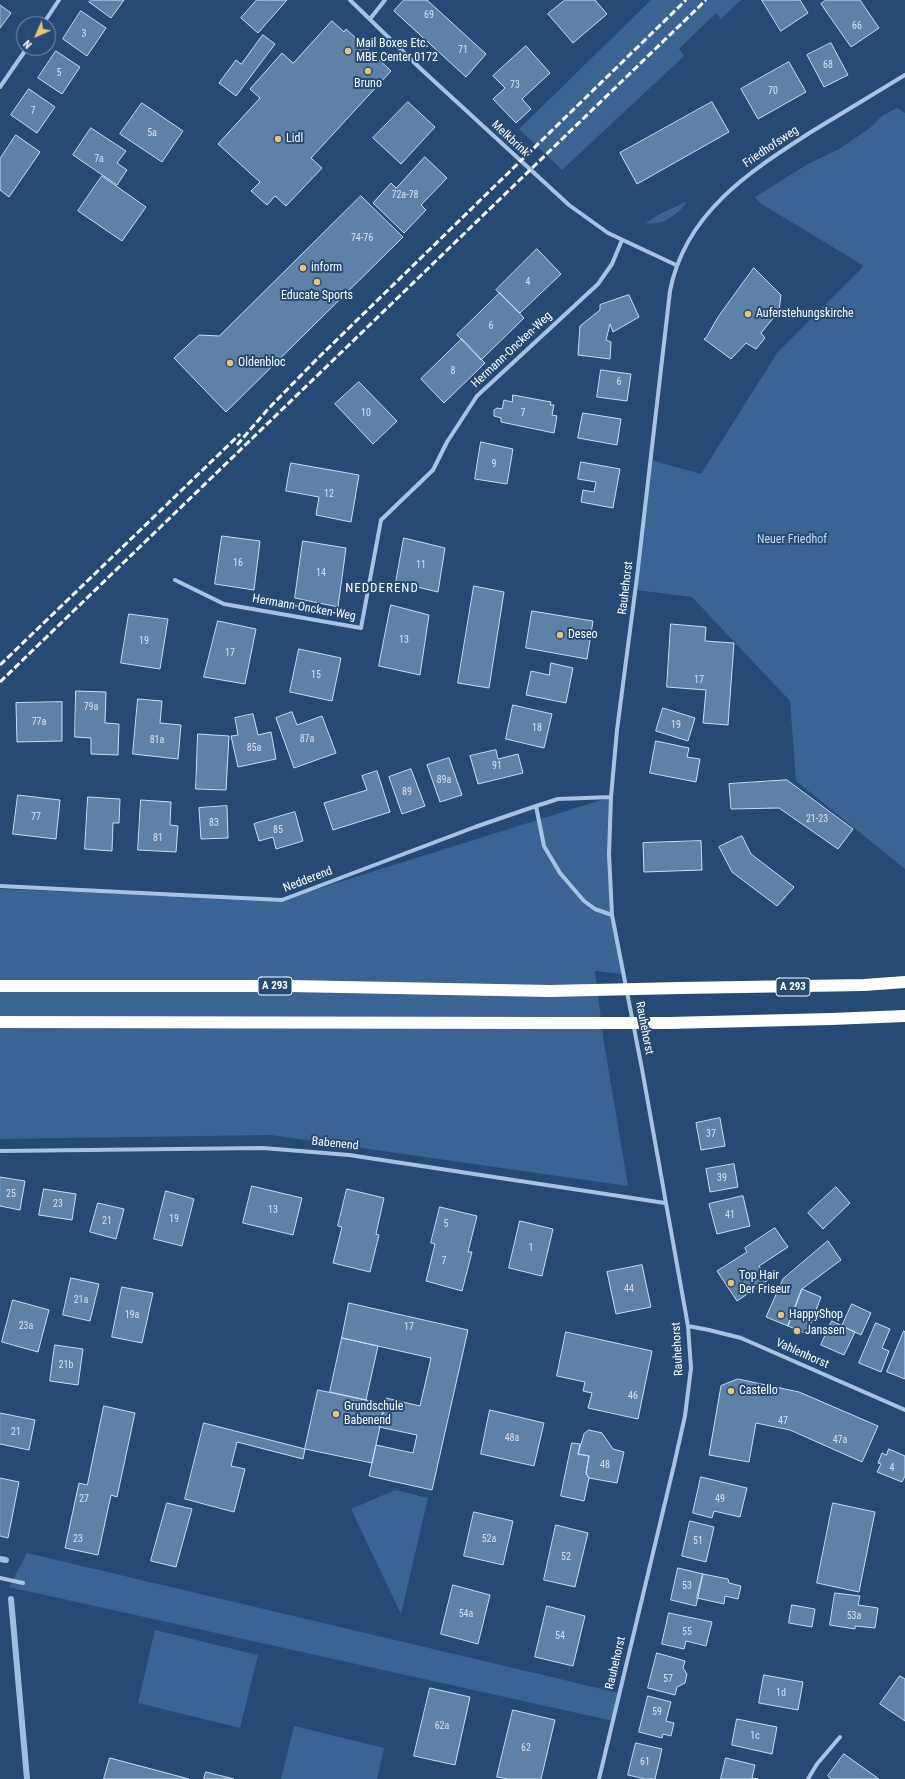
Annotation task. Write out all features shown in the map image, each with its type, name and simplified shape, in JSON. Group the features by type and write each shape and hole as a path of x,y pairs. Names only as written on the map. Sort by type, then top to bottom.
{"highway":[{"name":"A 293","path":"0,986 290,986 550,991 864,985 905,982"},
{"path":"0,1022 669,1023 905,1016"}],"street":[{"path":"48,16 59,0"},
{"name":"Melkbrink","path":"350,0 422,70 552,190 594,224 622,240 676,265"},
{"path":"370,18 385,0"},
{"path":"0,87 21,56"},
{"name":"Friedhofsweg","path":"676,265 696,230 731,188 790,146 905,75"},
{"name":"Hermann-Oncken-Weg","path":"175,580 224,604 361,628 381,520 433,470 447,442 477,396 598,284 612,264 622,240"},
{"name":"Rauhehorst","path":"598,1779 685,1416 691,1368 688,1326 642,1069 612,915 609,854 610,797 617,730 637,583 667,314 676,265"},
{"name":"Nedderend","path":"0,886 282,900 475,827 536,806 558,800 580,797 610,797"},
{"path":"536,806 544,846 560,873 584,900 595,909 612,915"},
{"name":"Babenend","path":"0,1151 234,1147 271,1148 349,1155 665,1203"},
{"name":"Vahlenhorst","path":"688,1326 741,1338 905,1410"},
{"path":"0,1578 23,1583"},
{"path":"808,1779 816,1764 840,1737"}],"green space":[{"path":"651,0 741,0 721,19 716,13 679,49 684,56 562,170 519,129"},
{"name":"Neuer Friedhof","path":"897,108 905,113 905,869 796,781 790,701 692,597 636,590 651,460 701,474 777,353 864,266 760,203 755,197 808,164 839,149 870,128 883,115"},
{"path":"685,202 686,203 682,208 669,219 658,223 646,223 658,215"},
{"path":"611,797 609,854 612,915 623,974 595,971 604,1043 628,1186 271,1135 0,1139 0,889 282,900"},
{"path":"395,1490 428,1498 401,1614 351,1509"},
{"path":"27,1553 619,1693 613,1721 9,1587"},
{"path":"155,1630 258,1655 240,1728 138,1703"},
{"path":"294,1726 384,1748 377,1779 281,1779"}],"building":[{"path":"91,0 124,0 111,18 89,2"},
{"path":"257,0 287,0 258,33 241,18"},
{"path":"404,0 427,0 486,54 466,77 394,11"},
{"path":"565,0 595,0 607,14 573,43 548,14"},
{"path":"762,0 800,0 808,13 781,31"},
{"path":"826,0 860,0 879,28 851,47 821,4"},
{"path":"0,5 11,13 0,28"},
{"path":"81,11 106,28 87,56 63,39"},
{"path":"332,21 344,32 346,29 391,71 311,158 322,168 286,206 275,196 267,205 251,191 260,182 218,144 260,98 250,89 282,53 293,63"},
{"path":"263,35 275,44 236,96 219,83 236,60 241,64"},
{"path":"831,43 848,75 824,87 807,55"},
{"path":"526,46 550,73 522,99 531,109 516,123 493,99 505,88 493,76"},
{"path":"56,51 80,67 62,94 38,78 53,56 56,56"},
{"path":"789,62 806,92 758,119 741,89"},
{"path":"29,89 55,107 37,133 11,115"},
{"path":"408,102 435,127 401,164 373,138"},
{"path":"712,102 729,132 637,184 620,153"},
{"path":"142,103 183,131 162,162 120,134"},
{"path":"91,128 126,151 117,163 127,170 117,185 73,155"},
{"path":"16,135 40,152 9,197 0,190 0,159"},
{"path":"425,157 447,178 421,205 426,210 404,233 373,203 391,183 396,188"},
{"path":"102,176 146,207 122,241 78,211"},
{"path":"361,196 403,237 226,412 174,358 199,335 219,336"},
{"path":"537,249 561,274 520,313 496,290"},
{"name":"Auferstehungskirche","path":"754,268 781,295 779,311 761,333 765,338 756,349 746,343 731,359 704,339 718,317"},
{"path":"500,293 524,318 481,360 457,335"},
{"path":"629,295 639,317 613,332 610,324 606,340 611,342 610,359 578,355 580,326 600,310 600,305"},
{"path":"462,339 485,363 444,403 421,379"},
{"path":"601,370 631,374 627,401 597,397"},
{"path":"359,382 397,421 373,444 335,404"},
{"path":"513,395 551,402 550,405 554,405 552,415 557,416 554,433 501,422 501,418 494,416 494,410 497,408 502,409 504,400 512,402"},
{"path":"583,413 621,419 617,445 578,438"},
{"path":"481,442 513,449 507,484 475,479"},
{"path":"581,462 620,469 613,508 581,502 583,490 594,492 596,482 578,479"},
{"path":"291,463 359,475 351,522 316,515 319,497 286,491"},
{"path":"222,536 260,541 254,590 215,584"},
{"path":"404,538 445,548 438,592 396,582"},
{"path":"303,541 346,548 338,607 295,598"},
{"path":"474,586 504,592 489,688 458,683"},
{"path":"391,605 429,615 420,675 379,666"},
{"name":"Deseo","path":"532,611 593,621 587,659 526,648"},
{"path":"129,614 168,619 160,669 121,663"},
{"path":"218,621 256,629 245,684 204,677"},
{"path":"671,624 706,627 705,641 734,643 728,725 703,723 706,690 667,687"},
{"path":"299,649 341,658 332,701 290,692"},
{"path":"551,663 573,668 566,703 526,695 531,671 549,675"},
{"path":"76,691 106,692 105,723 119,724 118,755 91,754 91,738 75,737"},
{"path":"138,699 162,701 160,723 181,725 178,759 133,754"},
{"path":"62,702 62,741 17,742 16,703"},
{"path":"513,705 552,714 544,748 506,739"},
{"path":"663,708 695,718 688,741 656,731"},
{"path":"292,712 297,725 322,716 336,753 294,768 276,718"},
{"path":"253,714 258,735 271,732 276,759 238,767 231,736 238,735 235,718"},
{"path":"198,734 229,736 226,790 196,789"},
{"path":"656,741 689,748 687,757 700,759 696,782 650,773"},
{"path":"496,750 498,759 518,754 523,773 478,784 470,756"},
{"path":"449,758 462,795 440,802 427,765"},
{"path":"411,769 425,806 402,814 389,777"},
{"path":"377,771 390,812 333,830 324,803 367,790 362,776"},
{"path":"787,780 853,829 838,849 779,808 731,809 729,784"},
{"path":"18,795 60,800 56,839 13,834"},
{"path":"88,797 120,799 119,823 113,823 112,851 85,849"},
{"path":"141,800 171,802 170,825 178,826 176,852 138,850"},
{"path":"227,806 228,838 201,839 199,808"},
{"path":"295,812 303,841 276,849 273,837 259,841 254,824"},
{"path":"742,836 751,854 794,887 777,906 732,872 719,847"},
{"path":"701,841 702,870 644,872 643,843"},
{"path":"720,1118 725,1146 701,1150 696,1123"},
{"path":"734,1164 738,1187 710,1192 706,1169"},
{"path":"0,1177 25,1181 20,1210 0,1206"},
{"path":"252,1186 302,1198 293,1235 243,1223"},
{"path":"836,1187 850,1203 823,1229 808,1213"},
{"path":"44,1189 76,1194 72,1220 39,1215"},
{"path":"347,1189 384,1198 376,1234 379,1235 370,1272 333,1263 342,1227 338,1226"},
{"path":"166,1191 194,1199 182,1246 154,1239"},
{"path":"743,1196 750,1226 717,1234 709,1204"},
{"path":"98,1203 124,1209 116,1239 90,1232"},
{"path":"440,1207 477,1216 468,1252 472,1252 462,1291 426,1281 435,1244 431,1243"},
{"path":"520,1221 553,1229 542,1276 509,1268"},
{"path":"775,1228 788,1247 759,1266 768,1280 737,1301 717,1271 747,1252 745,1248"},
{"path":"828,1241 841,1260 802,1289 788,1326 766,1317 783,1279"},
{"path":"642,1265 651,1307 616,1314 607,1272"},
{"path":"71,1278 99,1284 90,1321 63,1315"},
{"path":"122,1287 153,1293 142,1343 112,1337"},
{"path":"802,1289 821,1297 807,1334 788,1326"},
{"path":"13,1300 49,1310 38,1352 2,1342"},
{"path":"349,1303 468,1330 432,1490 369,1476 376,1445 413,1453 417,1435 379,1427 386,1398 420,1406 431,1358 342,1338"},
{"path":"852,1304 871,1313 861,1335 842,1326"},
{"path":"832,1321 855,1332 844,1355 821,1345"},
{"path":"876,1323 890,1329 882,1348 889,1351 881,1372 859,1363"},
{"path":"904,1331 905,1332 905,1379 887,1372"},
{"path":"566,1332 652,1351 638,1419 588,1408 592,1393 583,1391 585,1382 557,1376"},
{"path":"342,1338 378,1346 366,1400 330,1392"},
{"path":"55,1345 83,1349 78,1385 50,1381"},
{"path":"738,1379 799,1392 878,1426 862,1462 790,1430 756,1423 749,1462 709,1455 721,1386"},
{"path":"318,1390 385,1404 372,1463 305,1449"},
{"path":"104,1406 135,1413 117,1497 111,1495 98,1555 65,1548 79,1483 87,1485"},
{"path":"490,1410 544,1423 534,1466 481,1454"},
{"path":"0,1413 35,1420 29,1450 0,1444"},
{"path":"204,1423 305,1449 303,1459 237,1442 231,1466 245,1469 234,1512 185,1499"},
{"path":"589,1430 602,1433 613,1449 624,1452 617,1483 589,1478 586,1473 589,1456 578,1454 584,1434"},
{"path":"572,1443 580,1444 578,1454 589,1456 586,1473 589,1478 584,1501 561,1496"},
{"path":"889,1449 905,1456 905,1476 902,1482 877,1472 881,1464 878,1463 882,1453 886,1455"},
{"path":"701,1477 747,1488 740,1517 714,1511 712,1518 693,1513"},
{"path":"0,1478 19,1482 8,1538 0,1536"},
{"path":"167,1503 192,1509 176,1567 151,1561"},
{"path":"833,1503 875,1512 859,1592 817,1583"},
{"path":"474,1512 513,1521 503,1565 464,1556"},
{"path":"690,1521 714,1527 706,1562 682,1556"},
{"path":"556,1525 588,1533 575,1587 544,1580"},
{"path":"678,1568 703,1574 696,1606 671,1600"},
{"path":"703,1574 728,1579 729,1583 741,1586 738,1599 725,1596 724,1604 697,1598"},
{"path":"453,1585 490,1595 478,1644 441,1634"},
{"path":"835,1593 860,1596 858,1605 878,1608 875,1628 855,1626 855,1629 830,1625"},
{"path":"792,1605 815,1609 812,1627 789,1623"},
{"path":"547,1606 585,1616 573,1666 535,1657"},
{"path":"669,1613 712,1622 706,1646 686,1641 684,1649 662,1644"},
{"path":"657,1653 685,1661 683,1668 687,1674 685,1683 677,1687 675,1695 648,1688"},
{"path":"764,1675 803,1682 798,1710 759,1703"},
{"path":"900,1676 905,1679 905,1721 880,1704"},
{"path":"430,1688 470,1697 455,1765 414,1756"},
{"path":"648,1696 671,1702 666,1721 674,1723 671,1736 663,1734 662,1738 639,1732"},
{"path":"513,1710 555,1720 541,1779 508,1779 497,1777"},
{"path":"737,1719 777,1727 772,1754 732,1745"},
{"path":"636,1743 662,1749 655,1779 645,1779 628,1775"},
{"path":"844,1754 879,1779 831,1779 828,1776"},
{"path":"110,1758 189,1779 104,1779"},
{"path":"726,1758 755,1765 752,1778 758,1779 721,1779"},
{"path":"206,1772 234,1779 204,1779"}],"waterway":[{"path":"0,1559 6,1560"},
{"path":"11,1599 27,1779"}],"railway":[{"path":"237,445 268,409 316,360 686,0"},
{"path":"0,682 706,0"},
{"path":"0,665 240,434"}],"place":[{"name":"Mail Boxes Etc. MBE Center 0172","path":"348,51"},
{"name":"Bruno","path":"368,71"},
{"name":"Lidl","path":"278,139"},
{"name":"inform","path":"303,268"},
{"name":"Educate Sports","path":"317,282"},
{"name":"Auferstehungskirche","path":"748,314"},
{"name":"Oldenbloc","path":"230,363"},
{"name":"Deseo","path":"560,635"},
{"name":"Top Hair Der Friseur","path":"731,1283"},
{"name":"HappyShop","path":"781,1315"},
{"name":"Janssen","path":"797,1331"},
{"name":"Castello","path":"731,1391"},
{"name":"Grundschule Babenend","path":"336,1414"}],"district":[{"name":"NEDDEREND","path":"382,589"}]}
